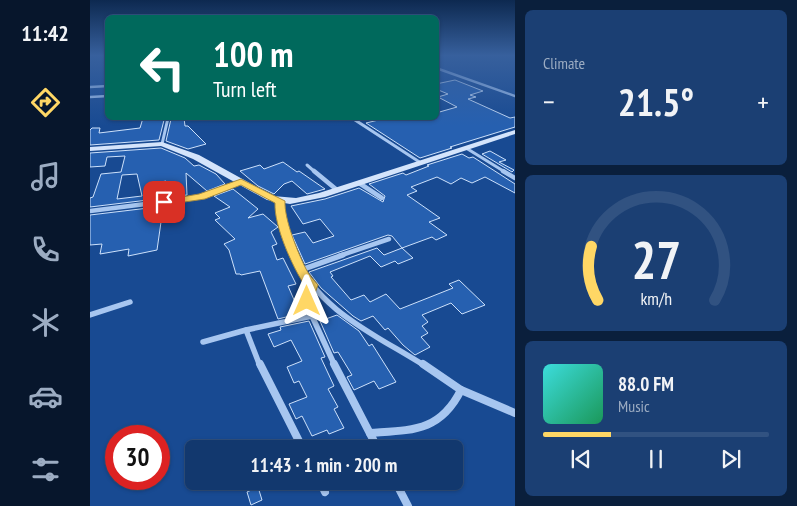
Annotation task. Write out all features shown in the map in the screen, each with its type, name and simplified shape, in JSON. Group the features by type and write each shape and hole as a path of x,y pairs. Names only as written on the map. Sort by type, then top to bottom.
{"street":[{"path":"468,80 514,96"},
{"path":"90,87 105,86"},
{"path":"90,97 105,96"},
{"path":"162,144 168,120"},
{"path":"355,120 420,163"},
{"path":"90,149 162,144 196,157 270,198 280,201 304,200 514,132"},
{"path":"466,148 514,178"},
{"path":"307,165 336,190"},
{"path":"90,212 201,197 241,182"},
{"path":"359,183 382,198"},
{"path":"280,201 280,214 301,270 312,285 346,317 439,374 461,390 514,413"},
{"path":"301,270 389,239"},
{"path":"312,285 306,298 312,316 341,379 374,440"},
{"path":"90,316 130,302"},
{"path":"202,342 246,330 312,316"},
{"path":"246,330 262,370 297,440"},
{"path":"370,433 408,429 433,422 446,414 461,390"},
{"path":"400,490 408,506"}],"building":[{"path":"455,80 483,91 470,95 476,97 468,99 510,118 515,117 515,127 420,158 366,123 379,120 439,120 439,112 457,107 439,98 448,94 439,90 439,83"},
{"path":"142,120 164,120 159,140 90,145 90,130 92,128 100,128 99,133 140,128"},
{"path":"171,120 184,120 185,126 188,126 206,144 188,149 166,141"},
{"path":"161,148 185,158 194,166 199,165 216,174 225,184 207,191 186,173 187,195 166,197 166,181 150,184 148,200 90,207 90,198 93,197 101,174 121,172 125,156 107,157 105,166 90,167 90,153","holes":["137,174 142,196 117,199 122,175"]},
{"path":"490,151 506,160 499,162 514,170 512,172 482,154"},
{"path":"462,154 469,158 473,157 515,184 515,193 485,177 472,183 461,178 451,184 437,177 411,187 417,191 407,195 440,218 429,222 447,235 436,240 432,237 402,248 392,236 388,235 305,264 292,235 305,232 313,243 334,236 320,219 303,224 291,206 325,199 359,188 383,202 385,196 369,184 403,173 406,175 429,166 427,165"},
{"path":"283,162 325,189 307,194 292,181 284,184 274,194 258,186 240,171 260,165 264,169"},
{"path":"233,189 258,209 248,218 263,214 278,227 271,232 277,244 272,246 277,260 283,258 296,284 288,286 295,302 302,300 306,312 278,319 260,271 241,275 236,274 229,250 224,244 235,239 215,220 220,218 215,213 230,207 214,196"},
{"path":"182,204 181,213 162,215 157,250 128,256 129,249 100,254 102,244 90,245 90,215"},
{"path":"377,248 384,255 402,248 413,258 398,264 395,261 381,267 370,256 330,272 333,276 331,277 351,300 364,295 370,302 386,294 400,309 453,288 449,284 459,280 485,305 462,314 451,303 422,315 428,322 422,326 428,333 421,337 430,347 415,355 388,328 385,330 373,316 361,321 353,316 321,288 309,272"},
{"path":"337,315 359,331 369,346 372,344 396,382 379,389 374,381 354,390 347,377 352,375 338,352 334,353 320,321"},
{"path":"309,321 325,357 321,358 334,386 328,389 338,407 334,409 344,428 329,434 327,430 312,436 302,416 296,419 289,404 307,397 299,381 294,383 287,367 302,361 291,340 274,347 268,334 281,330 280,327"},
{"path":"259,490 262,500 251,505 247,492"}],"route":[{"path":"164,202 201,197 241,182 270,198 280,201 280,214 301,270 312,285 307,294 307,301"}]}
